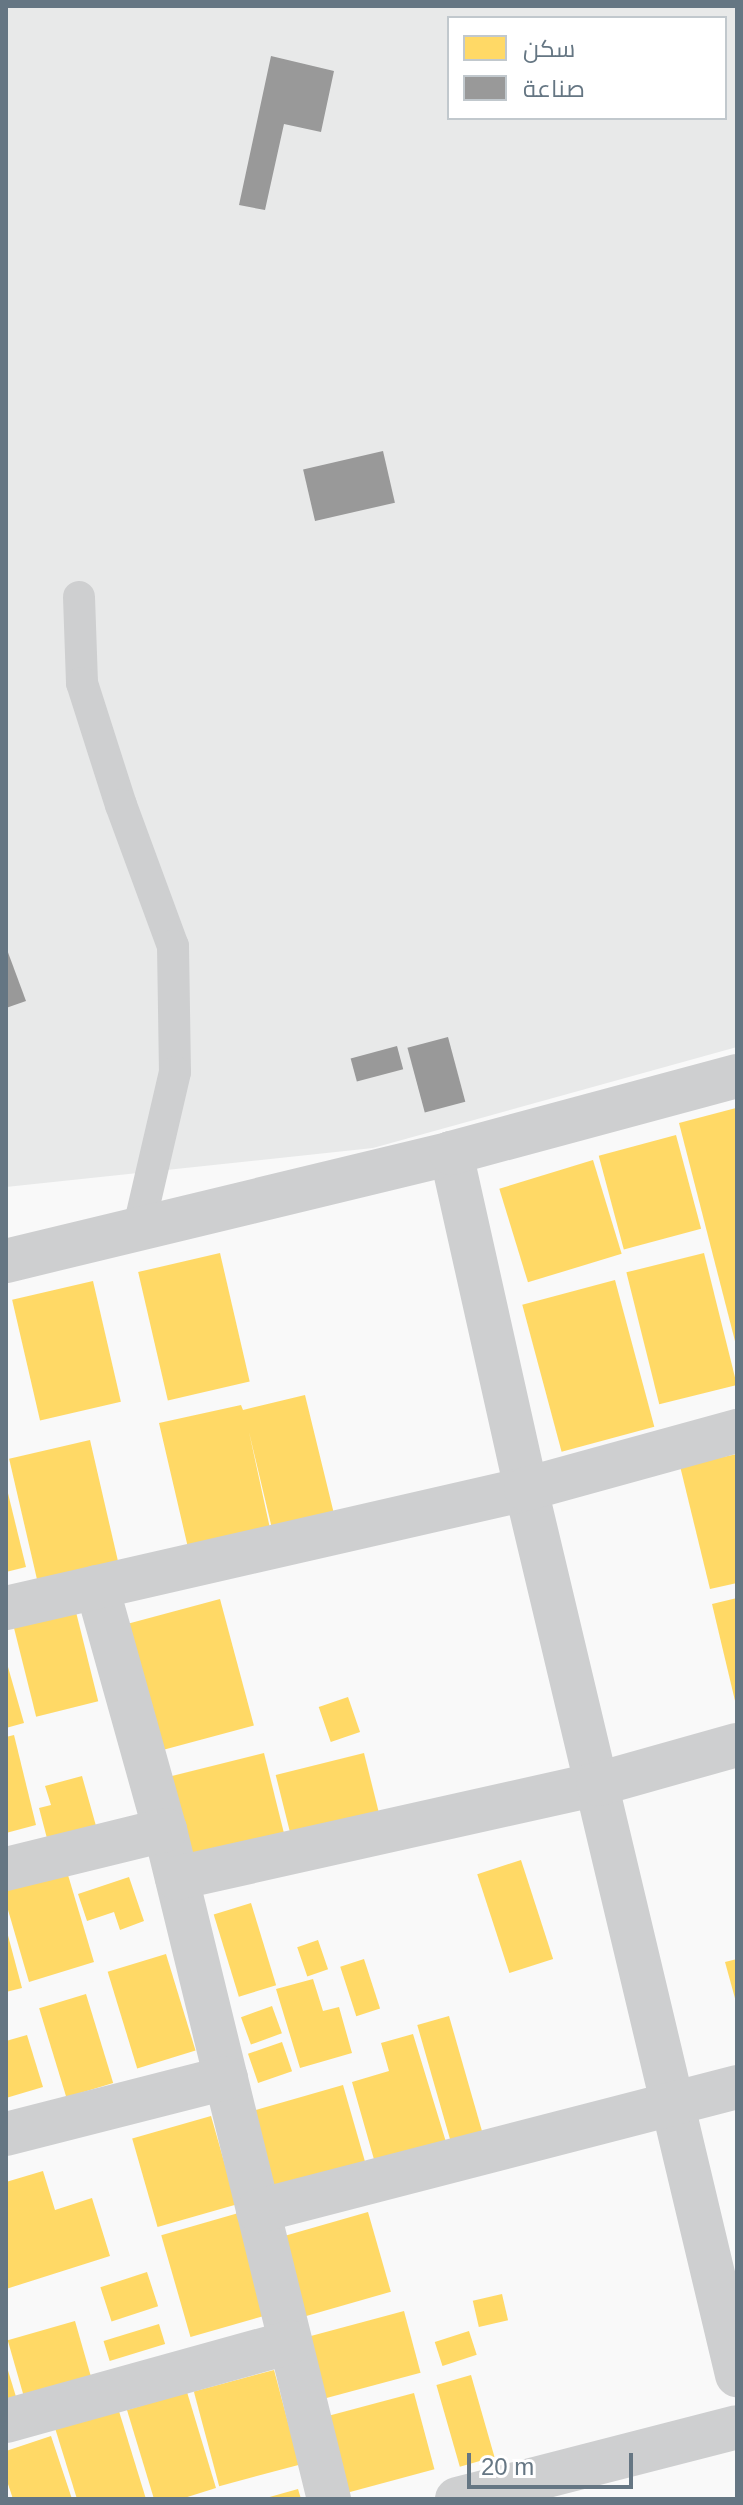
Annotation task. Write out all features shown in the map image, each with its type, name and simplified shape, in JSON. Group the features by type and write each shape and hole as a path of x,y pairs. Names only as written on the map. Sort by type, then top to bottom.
{"street":[{"path":"6,1261 451,1153 737,1076"},
{"path":"451,1153 526,1489 737,2375"},
{"path":"6,1608 526,1489 737,1431"},
{"path":"97,1587 165,1830 329,2499"},
{"path":"177,1878 598,1784 737,1745"},
{"path":"6,1869 165,1830"},
{"path":"6,2134 226,2078"},
{"path":"258,2211 737,2087"},
{"path":"6,2421 290,2342"},
{"path":"457,2499 737,2427"}],"lane":[{"path":"79,597 82,683 121,805 173,946 175,1072 138,1231"}],"shaded area":[{"path":"6,6 737,6 737,1047 373,1148 6,1187"}],"building: سكن":[{"path":"736,1108 737,1114 736,1345 679,1123"},
{"path":"676,1135 701,1229 624,1249 599,1156"},
{"path":"593,1160 622,1254 528,1282 499,1189"},
{"path":"220,1253 250,1382 168,1401 138,1272"},
{"path":"704,1253 737,1385 659,1404 626,1272"},
{"path":"615,1280 654,1427 562,1452 522,1305"},
{"path":"93,1281 121,1402 40,1420 12,1300"},
{"path":"305,1395 336,1522 274,1537 249,1432 271,1533 189,1552 159,1423 241,1405 243,1410"},
{"path":"90,1440 118,1561 37,1579 9,1459"},
{"path":"737,1454 737,1583 710,1589 680,1466"},
{"path":"6,1485 26,1567 6,1572"},
{"path":"737,1598 737,1705 736,1705 712,1604"},
{"path":"220,1599 254,1726 152,1753 119,1626"},
{"path":"76,1612 98,1701 36,1717 14,1627"},
{"path":"6,1660 24,1723 6,1728"},
{"path":"348,1697 360,1732 331,1742 319,1707"},
{"path":"14,1735 36,1825 6,1833 6,1737"},
{"path":"264,1753 286,1843 190,1867 168,1777"},
{"path":"364,1753 380,1816 291,1838 276,1775"},
{"path":"82,1776 98,1833 49,1846 39,1808 51,1805 45,1786"},
{"path":"521,1860 553,1959 509,1973 477,1874"},
{"path":"65,1865 94,1962 29,1982 6,1903 6,1882"},
{"path":"129,1877 144,1921 120,1930 114,1912 87,1921 78,1894"},
{"path":"251,1903 276,1985 239,1997 214,1914"},
{"path":"6,1928 22,1988 6,1992"},
{"path":"318,1940 328,1969 307,1976 297,1947"},
{"path":"166,1954 196,2051 137,2068 108,1972"},
{"path":"364,1959 380,2008 356,2016 340,1967"},
{"path":"737,1959 737,2002 736,2002 725,1962"},
{"path":"313,1979 323,2011 339,2007 352,2053 300,2068 276,1989"},
{"path":"86,1994 113,2083 66,2097 39,2008"},
{"path":"272,2006 282,2033 251,2045 241,2017"},
{"path":"449,2016 485,2141 453,2150 417,2025"},
{"path":"413,2034 446,2142 375,2163 352,2082 389,2071 381,2043"},
{"path":"27,2035 43,2087 6,2098 6,2041"},
{"path":"282,2042 292,2071 258,2083 248,2054"},
{"path":"343,2085 365,2163 266,2191 244,2113"},
{"path":"211,2116 236,2204 158,2227 132,2139"},
{"path":"43,2171 55,2210 92,2198 110,2256 6,2289 6,2182"},
{"path":"242,2212 271,2314 190,2337 161,2235"},
{"path":"368,2212 391,2292 297,2319 274,2239"},
{"path":"147,2272 158,2306 112,2321 100,2287"},
{"path":"502,2294 508,2320 479,2327 473,2301"},
{"path":"404,2311 421,2373 318,2400 302,2338"},
{"path":"75,2321 91,2377 24,2396 8,2340"},
{"path":"159,2324 165,2344 110,2361 104,2341"},
{"path":"469,2331 477,2355 442,2366 435,2342"},
{"path":"6,2364 17,2400 6,2403"},
{"path":"274,2370 299,2465 219,2486 194,2391"},
{"path":"471,2375 494,2457 460,2467 436,2385"},
{"path":"187,2392 216,2488 181,2499 154,2499 127,2410"},
{"path":"414,2393 434,2469 341,2494 320,2418"},
{"path":"118,2408 146,2499 77,2499 55,2428"},
{"path":"51,2436 72,2499 13,2499 6,2478 6,2451"},
{"path":"298,2489 301,2499 266,2499 266,2498"}],"building: صناعة":[{"path":"271,56 334,71 321,132 284,124 265,210 239,205"},
{"path":"383,451 395,503 315,521 303,469"},
{"path":"6,947 26,1001 6,1008"},
{"path":"448,1037 465,1102 425,1113 407,1048"},
{"path":"397,1046 403,1069 357,1082 351,1058"}]}
